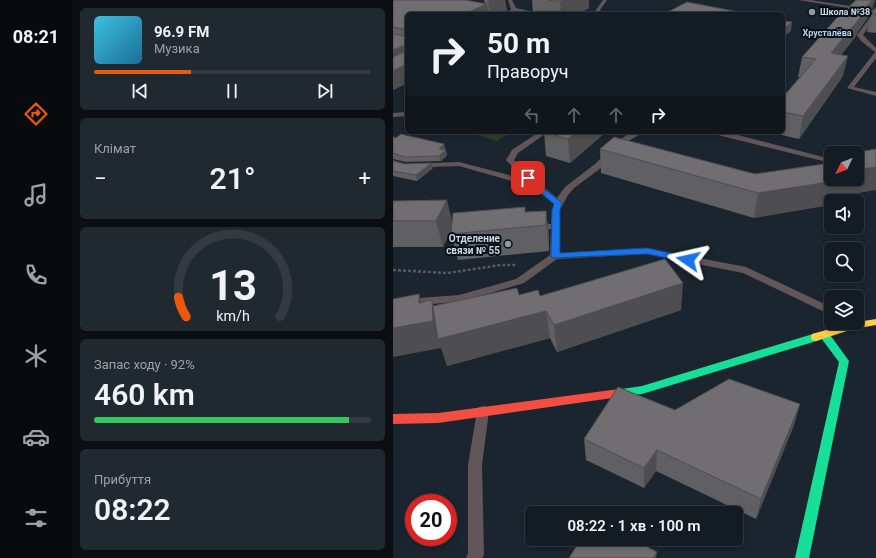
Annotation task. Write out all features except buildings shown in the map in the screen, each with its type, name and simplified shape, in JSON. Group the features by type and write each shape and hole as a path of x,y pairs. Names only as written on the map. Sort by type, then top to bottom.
{"main road":[{"path":"864,323 876,322"},
{"path":"393,419 438,418 642,390 836,330"},
{"path":"802,558 844,361 824,334"}],"lane":[{"path":"510,0 514,9"},
{"path":"537,12 550,0"},
{"path":"598,12 598,10 605,0"},
{"path":"800,0 876,12 860,35 863,40 876,51"},
{"path":"514,9 527,12"},
{"path":"511,12 514,9"},
{"path":"876,54 851,88 876,94"},
{"path":"393,115 405,114"},
{"path":"541,134 515,152 510,160 520,172 558,203"},
{"path":"555,256 555,227 558,203 568,189 617,151 632,134"},
{"path":"725,134 824,159"},
{"path":"393,162 406,166 459,164 536,185"},
{"path":"525,225 555,227"},
{"path":"393,304 459,299 520,281 555,256 647,251 745,270 824,308"},
{"path":"674,265 688,260"},
{"path":"474,558 477,555 475,465 483,411"}],"path":[{"path":"393,270 447,273 501,265 544,264"}],"green space":[{"path":"474,134 508,134 497,141"}],"traffic: fast":[{"path":"802,558 844,361 824,335"},
{"path":"619,393 642,390 816,337"}],"traffic: slow":[{"path":"816,337 853,326 876,322"}],"traffic: jam":[{"path":"393,419 438,418 619,393"}],"place":[{"name":"Школа №38","path":"812,12"},
{"name":"Отделение связи № 55","path":"508,244"}],"district":[{"name":"Хрусталёва","path":"827,33"}],"route":[{"path":"528,178 558,203 556,210 555,256 647,251 688,260"}]}
